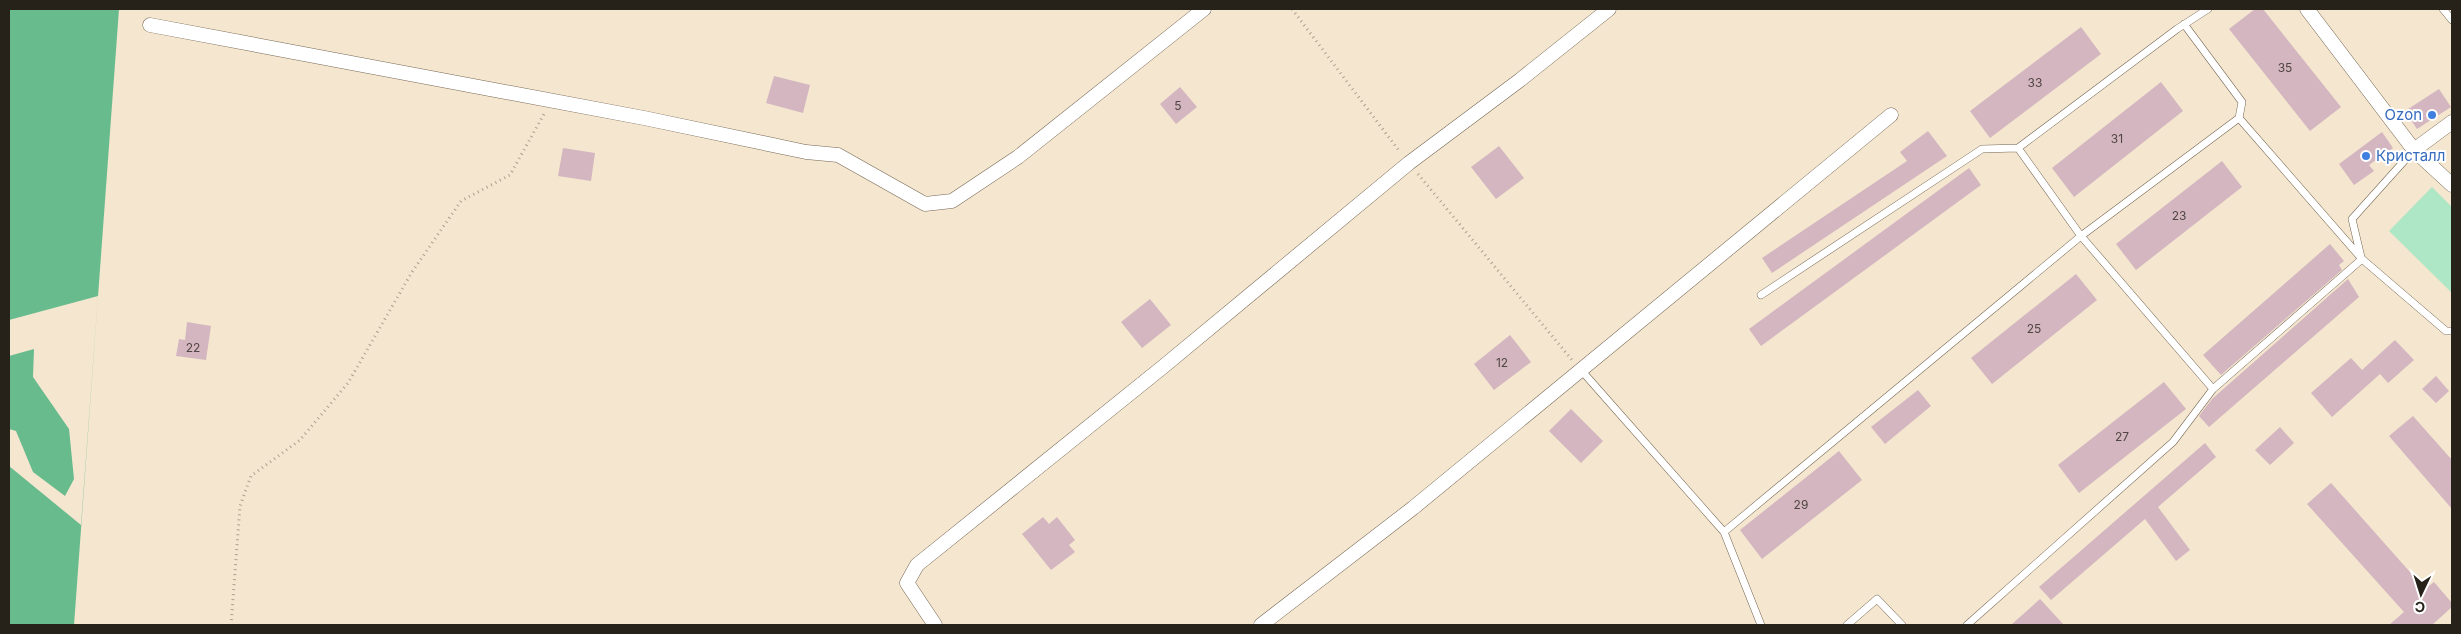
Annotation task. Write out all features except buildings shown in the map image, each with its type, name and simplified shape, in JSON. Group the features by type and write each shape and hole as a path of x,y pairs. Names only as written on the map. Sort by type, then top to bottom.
{"street":[{"path":"150,26 644,118 806,152 838,155 925,204 952,201 1018,157 1204,9"},
{"path":"936,625 914,597 907,583 917,565 1172,359 1409,163 1520,80 1609,9"},
{"path":"2307,9 2414,150 2452,185"},
{"path":"1261,625 1413,508 1891,115"},
{"path":"2414,150 2452,122"},
{"path":"2437,134 2452,135"}],"lane":[{"path":"1761,295 1982,149 2018,148 2184,24 2208,9"},
{"path":"2443,9 2452,20"},
{"path":"1724,532 2081,236 2239,118 2242,102 2184,24"},
{"path":"2239,118 2362,260 2446,331 2452,331"},
{"path":"2018,148 2081,236 2213,390"},
{"path":"2362,260 2352,219 2414,150"},
{"path":"1967,625 2173,442 2213,390 2362,260"},
{"path":"1580,370 1724,532 1761,625"},
{"path":"1847,625 1877,599 1902,625"}],"path":[{"path":"1292,9 1409,163 1580,370"},
{"path":"231,625 240,506 251,476 300,440 348,383 412,272 460,201 510,175 551,102"}],"green space":[{"path":"9,9 119,9 74,625 9,625 9,466 81,525 98,296 9,320"},
{"path":"2432,187 2452,207 2452,293 2389,231"},
{"path":"34,349 33,377 69,429 74,479 65,496 33,472 16,431 9,429 9,356"}],"place":[{"name":"Ozon","path":"2432,115"},
{"name":"Кристалл","path":"2366,156"}]}
